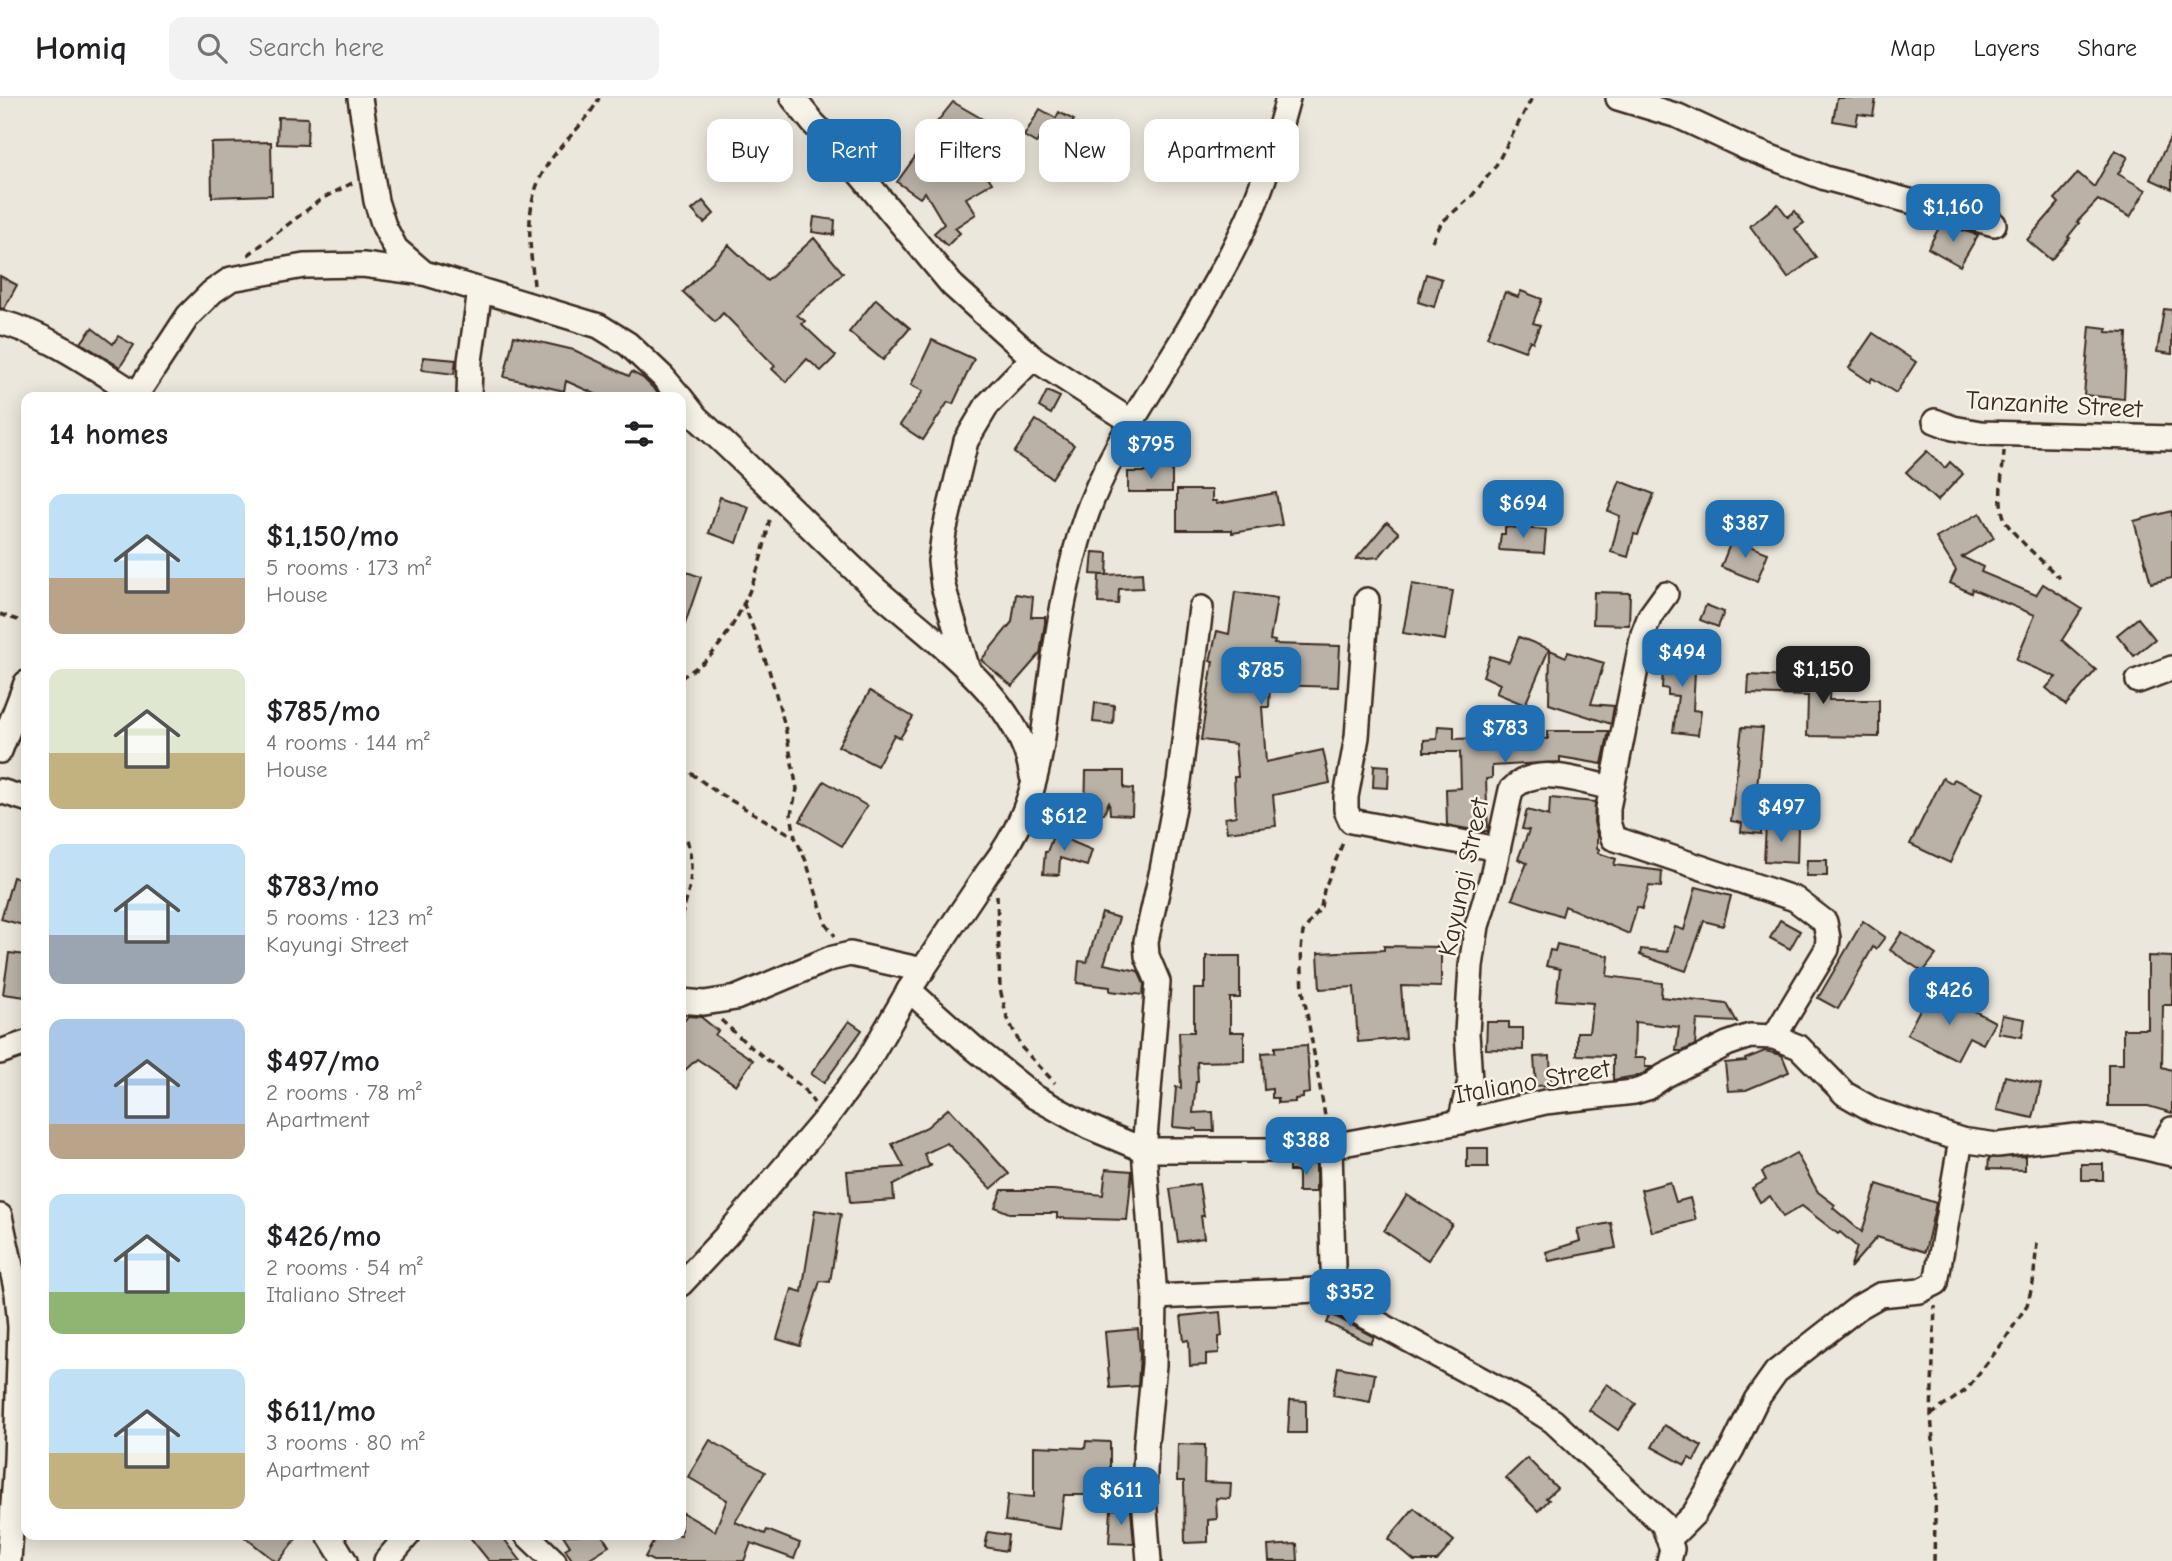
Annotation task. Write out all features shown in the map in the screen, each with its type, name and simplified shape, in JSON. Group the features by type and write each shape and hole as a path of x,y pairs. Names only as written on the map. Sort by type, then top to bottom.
{"street":[{"path":"360,98 384,226 396,249 424,273"},
{"path":"793,98 952,285 1033,358 1132,422"},
{"path":"686,1278 826,1118 866,1064 909,990 1021,823 1034,786 1067,589 1083,524 1108,466 1132,422 1234,249 1262,185 1288,98"},
{"path":"1618,98 1678,116 1747,148 1825,178 1994,224"},
{"path":"138,392 188,316 212,292 231,279 304,266 363,265 424,273 599,327 628,344 675,392"},
{"path":"469,392 470,361 480,290"},
{"path":"0,322 19,327 52,342 129,392"},
{"path":"968,670 943,586 940,561 944,532 966,441 988,404 1033,358"},
{"path":"686,405 870,584 968,670 1017,730 1029,756 1034,786"},
{"name":"Tanzanite Street","path":"1935,421 1981,433 2172,438"},
{"path":"1666,594 1650,616 1643,634 1611,789 1609,832 1613,838 1745,880 1795,899 1825,922 1827,949 1774,1037 1799,1046 1845,1094 1875,1111 1961,1140 1997,1144 2076,1136 2104,1138 2165,1153 2172,1129"},
{"path":"1367,600 1357,737 1346,797 1346,810 1351,821 1498,849"},
{"path":"1149,1561 1143,1498 1154,1365 1155,1297 1144,1150 1158,982 1147,956 1146,941 1179,781 1200,608"},
{"path":"2138,681 2172,668"},
{"path":"0,751 21,696"},
{"name":"Kayungi Street","path":"1460,1122 1470,1081 1467,1032 1471,966 1477,926 1492,877 1511,790 1519,781 1530,777 1553,776 1611,789"},
{"path":"0,791 21,797"},
{"path":"686,1001 704,1003 736,998 817,964 850,954 923,970"},
{"name":"Italiano Street","path":"909,990 974,1048 1035,1097 1088,1127 1144,1150 1311,1150 1330,1147 1460,1122 1545,1102 1634,1092 1647,1088 1664,1076 1727,1044 1750,1036 1774,1037"},
{"path":"0,1052 21,1045"},
{"path":"1669,1550 1694,1514 1732,1449 1756,1400 1776,1372 1797,1353 1880,1295 1920,1291 1936,1283 1961,1140"},
{"path":"1330,1147 1336,1299"},
{"path":"0,1216 21,1291"},
{"path":"1155,1297 1317,1290 1336,1299 1384,1329 1547,1417 1657,1518 1667,1531 1669,1550"},
{"path":"9,1561 16,1460 21,1311"},
{"path":"332,1540 345,1561"},
{"path":"386,1561 404,1540"},
{"path":"532,1540 554,1561"}],"path":[{"path":"536,308 528,224 536,186 553,156 599,98"},
{"path":"1432,241 1442,222 1471,197 1495,167 1532,98"},
{"path":"231,279 248,255 270,236 320,200 372,172"},
{"path":"2006,432 2001,490 2002,509 2007,524 2060,578"},
{"path":"686,674 710,656 730,629 759,568 773,489"},
{"path":"743,602 769,670 788,739 797,789 791,814 795,837 806,861 826,924 850,954"},
{"path":"0,614 21,621"},
{"path":"686,770 718,793 795,837"},
{"path":"1330,1147 1303,991 1301,950 1303,932 1321,908 1324,890 1351,821"},
{"path":"686,836 691,853 692,874 686,897"},
{"path":"998,894 1000,989 1007,1017 1022,1048 1057,1085"},
{"path":"704,1003 746,1044 803,1088 826,1118"},
{"path":"1931,1415 1966,1390 2004,1341 2027,1305 2033,1283 2037,1243"},
{"path":"1934,1561 1936,1479 1931,1415 1936,1283"}],"building":[{"path":"1837,98 1876,98 1873,116 1858,114 1856,125 1833,121"},
{"path":"953,102 982,119 939,119"},
{"path":"1040,109 1056,118 1059,112 1072,119 1039,119 1039,139 1036,143 1025,134"},
{"path":"278,117 308,118 307,145 277,144"},
{"path":"2172,134 2172,189 2150,179"},
{"path":"271,142 272,195 212,197 211,143"},
{"path":"2115,150 2128,157 2118,174 2146,190 2130,217 2098,200 2077,222 2079,223 2068,237 2070,238 2051,260 2027,240 2059,203 2055,199 2078,173 2094,187"},
{"path":"915,157 915,182 992,183 966,198 976,214 955,228 960,233 947,246 934,233 944,224 925,192 920,198 897,182 901,182 901,176"},
{"path":"703,201 714,214 704,223 692,210"},
{"path":"1778,204 1788,217 1795,211 1804,223 1795,229 1816,257 1788,278 1750,226"},
{"path":"814,217 835,220 834,235 812,232"},
{"path":"1941,224 1978,235 1960,266 1928,248"},
{"path":"814,238 843,273 797,315 805,321 802,324 836,356 821,371 807,359 786,382 772,369 775,366 723,313 715,322 683,292 729,245 767,281"},
{"path":"1426,274 1442,279 1434,307 1418,302"},
{"path":"0,276 17,285 4,309 0,308"},
{"path":"1521,291 1542,299 1533,323 1540,325 1533,342 1530,340 1525,351 1487,337 1505,292 1518,297"},
{"path":"876,299 910,328 883,360 849,332"},
{"path":"2164,309 2172,310 2172,354 2157,352"},
{"path":"2090,326 2107,328 2106,332 2127,333 2124,399 2084,395"},
{"path":"92,328 113,344 118,336 134,345 120,367 81,343"},
{"path":"1873,333 1916,362 1896,393 1872,378 1870,382 1849,368"},
{"path":"514,336 574,350 629,376 632,372 643,378 657,392 591,392 566,381 564,391 504,377"},
{"path":"932,340 974,359 953,404 948,402 923,440 900,425 923,391 911,385"},
{"path":"423,357 456,360 454,374 422,370"},
{"path":"1047,391 1060,397 1051,414 1039,407"},
{"path":"1036,420 1074,445 1052,478 1014,453"},
{"path":"1927,451 1945,468 1950,462 1963,474 1937,501 1906,472"},
{"path":"1156,469 1172,469 1172,492 1128,492 1128,472 1156,472"},
{"path":"1620,481 1654,494 1638,535 1634,534 1628,557 1611,552 1620,516 1608,511"},
{"path":"1177,490 1212,490 1212,501 1216,501 1216,504 1276,493 1282,525 1232,533 1232,530 1177,530"},
{"path":"720,497 749,507 737,543 709,533"},
{"path":"2172,511 2172,578 2151,583 2134,521"},
{"path":"1980,513 1994,538 1962,557 1983,567 1981,572 2036,595 2043,584 2082,609 2062,640 2096,670 2066,705 2046,688 2056,677 2016,660 2035,615 1972,589 1971,593 1950,583 1956,570 1936,538"},
{"path":"1387,522 1399,533 1379,557 1356,559"},
{"path":"1505,527 1546,530 1544,553 1499,550 1501,534 1505,534"},
{"path":"1732,539 1768,553 1757,581 1721,567"},
{"path":"1093,552 1108,553 1107,575 1142,573 1143,588 1119,589 1118,604 1098,603 1099,575 1106,575 1091,574"},
{"path":"686,572 701,577 686,621"},
{"path":"1412,584 1453,591 1445,640 1403,633"},
{"path":"1235,592 1277,598 1270,640 1275,641 1274,644 1340,646 1338,687 1270,685 1269,707 1262,707 1266,762 1323,750 1330,783 1273,795 1276,826 1227,832 1225,818 1236,816 1234,777 1238,777 1235,744 1201,740 1213,661 1210,661 1217,631 1229,634"},
{"path":"1594,592 1630,593 1629,625 1593,624"},
{"path":"1016,594 1033,597 1031,617 1045,617 1045,623 1040,654 1012,686 981,660 1012,622"},
{"path":"1706,605 1724,612 1718,627 1700,620"},
{"path":"2138,618 2155,639 2134,656 2117,635"},
{"path":"1519,637 1549,649 1525,705 1496,693 1500,684 1483,676 1490,656 1509,662"},
{"path":"1550,650 1566,657 1568,652 1604,663 1591,704 1614,706 1611,724 1549,704"},
{"path":"1664,650 1696,652 1693,710 1701,711 1698,735 1673,732 1678,696 1668,695 1668,689 1662,688"},
{"path":"1749,675 1830,679 1829,700 1879,700 1879,737 1807,736 1808,696 1748,694"},
{"path":"870,691 913,717 900,738 894,735 877,766 838,746"},
{"path":"1095,703 1114,705 1113,724 1093,722"},
{"path":"1438,726 1454,727 1454,739 1548,739 1548,731 1609,731 1602,764 1560,757 1560,762 1492,766 1492,778 1486,779 1488,831 1478,831 1447,825 1446,789 1461,788 1460,752 1424,752 1424,740 1437,739"},
{"path":"1742,727 1763,728 1755,806 1764,807 1761,834 1741,832 1742,823 1731,821"},
{"path":"1374,765 1389,766 1388,788 1373,787"},
{"path":"1086,771 1124,771 1124,788 1133,789 1132,815 1110,814 1109,801 1104,814 1085,813"},
{"path":"1943,778 1952,783 1954,779 1983,793 1950,863 1910,844"},
{"path":"824,781 867,806 842,846 800,821"},
{"path":"1550,798 1595,802 1594,822 1598,853 1616,859 1614,865 1662,871 1661,887 1649,886 1642,909 1637,907 1629,934 1565,906 1562,916 1512,899 1527,863 1518,859 1529,830 1522,829 1527,810 1549,816"},
{"path":"1059,820 1062,821 1061,837 1092,850 1087,866 1060,858 1059,875 1043,874 1045,852"},
{"path":"1766,826 1798,827 1797,863 1764,861"},
{"path":"1807,860 1827,860 1827,876 1806,876"},
{"path":"13,877 21,879 21,925 1,919"},
{"path":"1696,887 1731,896 1723,926 1704,921 1686,971 1640,955 1641,949 1669,952 1667,951 1675,927 1684,930"},
{"path":"1102,913 1119,918 1104,964 1138,971 1144,984 1143,995 1077,983 1079,961 1087,962"},
{"path":"1780,920 1800,931 1790,949 1770,938"},
{"path":"1863,921 1885,937 1876,949 1873,947 1838,1009 1818,998"},
{"path":"1902,932 1936,955 1923,972 1890,950"},
{"path":"1557,944 1609,956 1607,976 1662,983 1661,997 1727,1004 1737,1022 1697,1020 1695,1045 1676,1051 1679,1027 1635,1022 1634,1058 1645,1058 1645,1067 1652,1067 1641,1075 1613,1080 1613,1056 1577,1055 1577,1032 1589,1032 1593,1003 1556,1000 1560,969 1546,966 1550,950 1555,951"},
{"path":"1384,946 1441,947 1441,987 1401,986 1405,1038 1358,1042 1354,987 1320,989 1318,953 1384,950"},
{"path":"9,953 21,954 21,996 3,994"},
{"path":"1206,956 1240,956 1240,998 1230,998 1230,1032 1244,1032 1244,1061 1197,1062 1198,1082 1193,1113 1213,1112 1214,1131 1197,1131 1173,1127 1176,1087 1181,1088 1179,1032 1194,1032 1194,989 1204,989"},
{"path":"2148,956 2172,957 2172,1005 2163,1005 2162,1067 2172,1070 2172,1113 2148,1106 2108,1106 2108,1064 2123,1064 2123,1029 2148,1029"},
{"path":"1927,996 1952,1009 1956,1001 1995,1022 1983,1044 1969,1037 1957,1060 1907,1034"},
{"path":"2002,1015 2025,1019 2022,1037 1998,1033"},
{"path":"688,1016 701,1017 718,1031 715,1035 753,1060 736,1085 697,1059 686,1069"},
{"path":"849,1021 862,1030 824,1083 811,1074"},
{"path":"1487,1022 1509,1022 1509,1028 1523,1028 1523,1050 1486,1049"},
{"path":"1307,1045 1310,1093 1303,1094 1303,1098 1295,1099 1295,1102 1278,1103 1278,1098 1272,1098 1272,1089 1264,1090 1262,1053 1275,1052 1275,1047"},
{"path":"1765,1051 1782,1055 1789,1072 1746,1090 1728,1091 1725,1063 1746,1061 1745,1059"},
{"path":"1550,1056 1551,1085 1536,1086 1534,1057"},
{"path":"2005,1076 2041,1084 2033,1118 1997,1110"},
{"path":"949,1108 1009,1174 991,1189 947,1143 924,1154 929,1165 932,1165 893,1185 894,1200 850,1203 847,1171 904,1167 892,1144 927,1127"},
{"path":"1467,1148 1488,1148 1488,1167 1467,1167"},
{"path":"1796,1153 1818,1192 1862,1232 1877,1184 1936,1203 1925,1252 1877,1237 1850,1268 1857,1247 1840,1232 1838,1234 1802,1206 1783,1217 1770,1196 1760,1202 1752,1188 1766,1180 1762,1172"},
{"path":"2025,1156 2025,1170 1988,1169 1989,1158"},
{"path":"1316,1163 1316,1192 1298,1192 1298,1171 1289,1171 1289,1164"},
{"path":"2081,1164 2103,1164 2103,1180 2081,1180"},
{"path":"1106,1169 1132,1171 1127,1220 1057,1218 1057,1213 1009,1213 995,1207 1002,1190 1053,1190 1103,1195"},
{"path":"1670,1182 1676,1202 1690,1198 1696,1220 1652,1232 1641,1190"},
{"path":"1199,1184 1204,1238 1178,1242 1170,1189"},
{"path":"1407,1195 1452,1224 1428,1260 1384,1231"},
{"path":"815,1210 841,1214 830,1282 820,1281 800,1346 777,1339 792,1289 802,1292"},
{"path":"1611,1223 1616,1248 1549,1261 1546,1252 1580,1241 1577,1229"},
{"path":"1220,1312 1222,1336 1219,1337 1219,1353 1206,1354 1206,1365 1190,1366 1189,1340 1184,1341 1181,1316"},
{"path":"1331,1314 1374,1337 1371,1344 1327,1323"},
{"path":"1138,1329 1138,1386 1110,1388 1105,1332"},
{"path":"1338,1367 1375,1374 1370,1402 1333,1395"},
{"path":"1607,1384 1636,1404 1618,1430 1589,1410"},
{"path":"1290,1400 1306,1401 1306,1433 1288,1433"},
{"path":"1664,1425 1702,1446 1694,1461 1689,1458 1685,1465 1652,1447"},
{"path":"710,1440 765,1472 735,1522 765,1534 767,1530 800,1543 794,1559 751,1543 744,1561 653,1561 645,1557 654,1540 686,1540 686,1515 715,1531 727,1500 688,1477"},
{"path":"1086,1441 1110,1442 1110,1495 1064,1495 1060,1529 1005,1521 1008,1495 1034,1497 1034,1446 1085,1448"},
{"path":"1178,1444 1205,1445 1204,1482 1231,1483 1230,1499 1216,1498 1217,1519 1208,1520 1208,1542 1185,1543 1184,1481 1177,1481"},
{"path":"1527,1458 1557,1488 1546,1498 1549,1500 1538,1511 1506,1478"},
{"path":"1414,1508 1454,1541 1437,1561 1414,1561 1388,1539"},
{"path":"1111,1509 1131,1510 1134,1544 1109,1543"},
{"path":"988,1532 1008,1535 1006,1551 985,1547"},
{"path":"248,1540 295,1540 279,1561 275,1561"},
{"path":"472,1540 505,1540 521,1561 489,1561"},
{"path":"566,1540 605,1540 609,1546 585,1561 573,1561 565,1549 570,1546"},
{"path":"1297,1544 1298,1561 1269,1561 1268,1546"}]}
